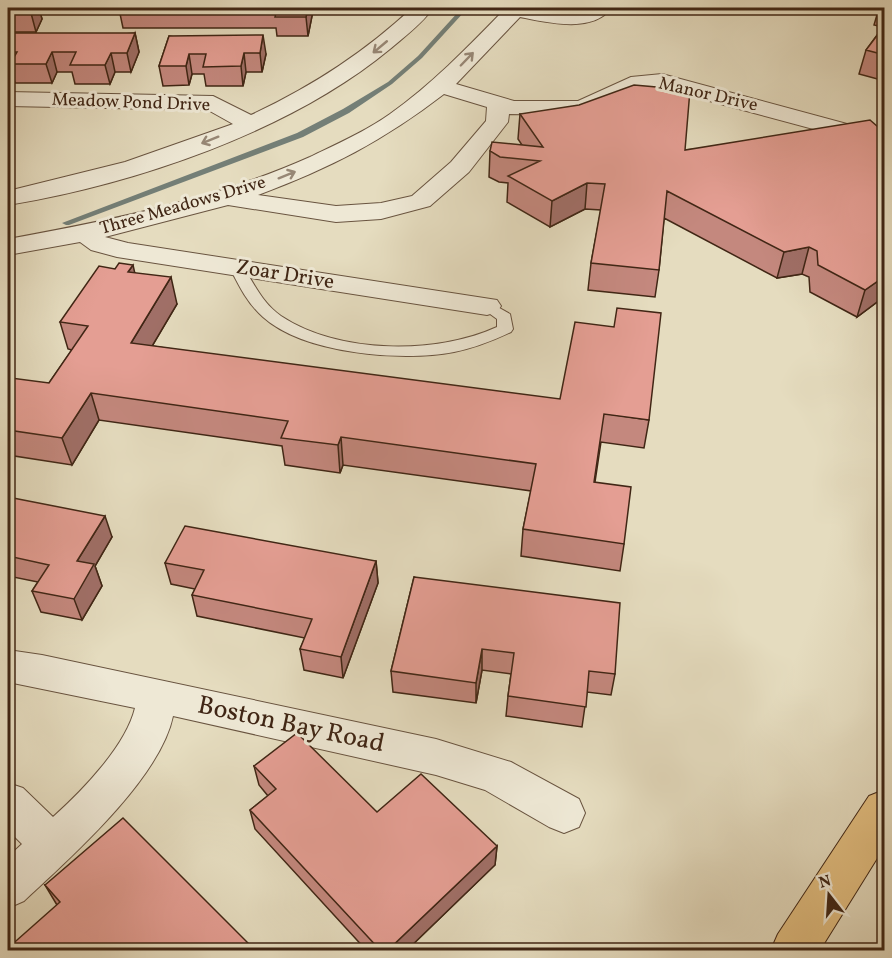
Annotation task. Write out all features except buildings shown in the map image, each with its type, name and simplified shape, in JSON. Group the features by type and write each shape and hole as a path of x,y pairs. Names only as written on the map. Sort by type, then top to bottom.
{"highway":[{"path":"794,951 885,810"}],"street":[{"path":"8,198 136,166 250,124 331,82 369,56 423,8"},
{"path":"513,8 573,18 592,15 600,8"},
{"name":"Three Meadows Drive","path":"8,248 145,221 226,197 304,168 385,126 441,86 513,8"},
{"name":"Manor Drive","path":"441,86 513,108 581,108 639,82 662,81 885,141"},
{"name":"Meadow Pond Drive","path":"8,99 213,104 250,124"},
{"path":"226,197 336,214 381,211 421,201 460,167 497,122 498,104"},
{"name":"Zoar Drive","path":"87,234 92,242 100,245 488,306"},
{"name":"Boston Bay Road","path":"8,666 42,671 436,757 496,775 564,813"},
{"path":"8,886 84,816 128,763 150,729 157,696"},
{"path":"8,802 53,846"}],"lane":[{"path":"237,268 250,294 275,319 318,340 371,350 433,350 490,339 505,329 505,317 488,306"}],"waterway":[{"path":"66,223 300,135 346,111 390,83 420,57 462,11"}]}
